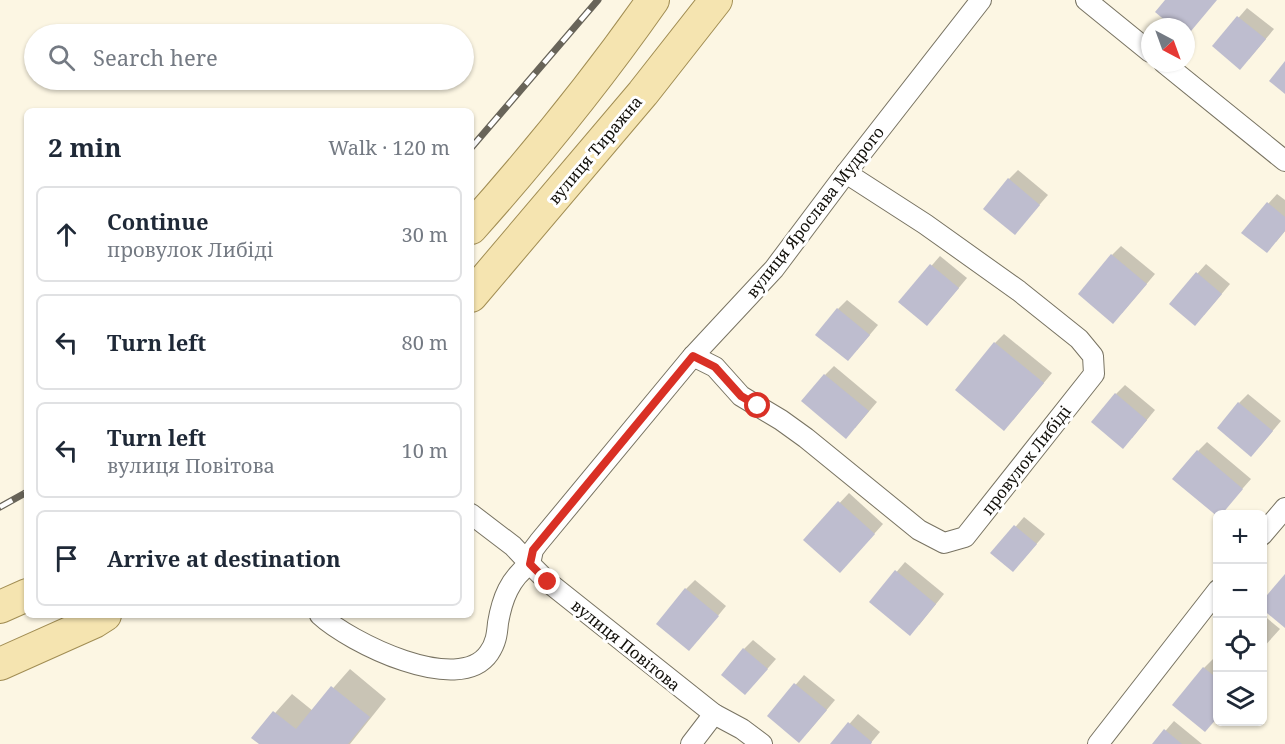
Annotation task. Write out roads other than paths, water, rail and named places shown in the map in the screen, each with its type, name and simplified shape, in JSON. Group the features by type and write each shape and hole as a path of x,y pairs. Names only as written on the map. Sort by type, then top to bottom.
{"main road":[{"path":"474,225 554,132 609,63 653,0"},
{"name":"вулиця Тиражна","path":"474,292 643,93 716,0"},
{"path":"0,607 24,596"},
{"path":"0,664 100,618"}],"street":[{"name":"вулиця Ярослава Мудрого","path":"530,564 533,550 550,528 693,356 774,270 846,173 981,0"},
{"path":"1086,0 1141,45"},
{"path":"1175,72 1285,161"},
{"name":"провулок Либіді","path":"693,356 715,367 741,396 806,438 919,530 944,543 965,537 1094,374 1093,356 1079,339 1019,291 925,224 846,173"},
{"path":"1267,530 1285,508"},
{"name":"вулиця Повітова","path":"474,516 513,546 548,582 714,714 742,729 762,744"},
{"path":"324,618 350,637 388,656 434,667 455,670 467,668 479,664 489,654 496,639 508,587 515,577 530,564"},
{"path":"1098,744 1213,596"},
{"path":"691,744 714,714"}],"railway":[{"path":"474,145 598,0"},
{"path":"0,507 24,494"}]}
